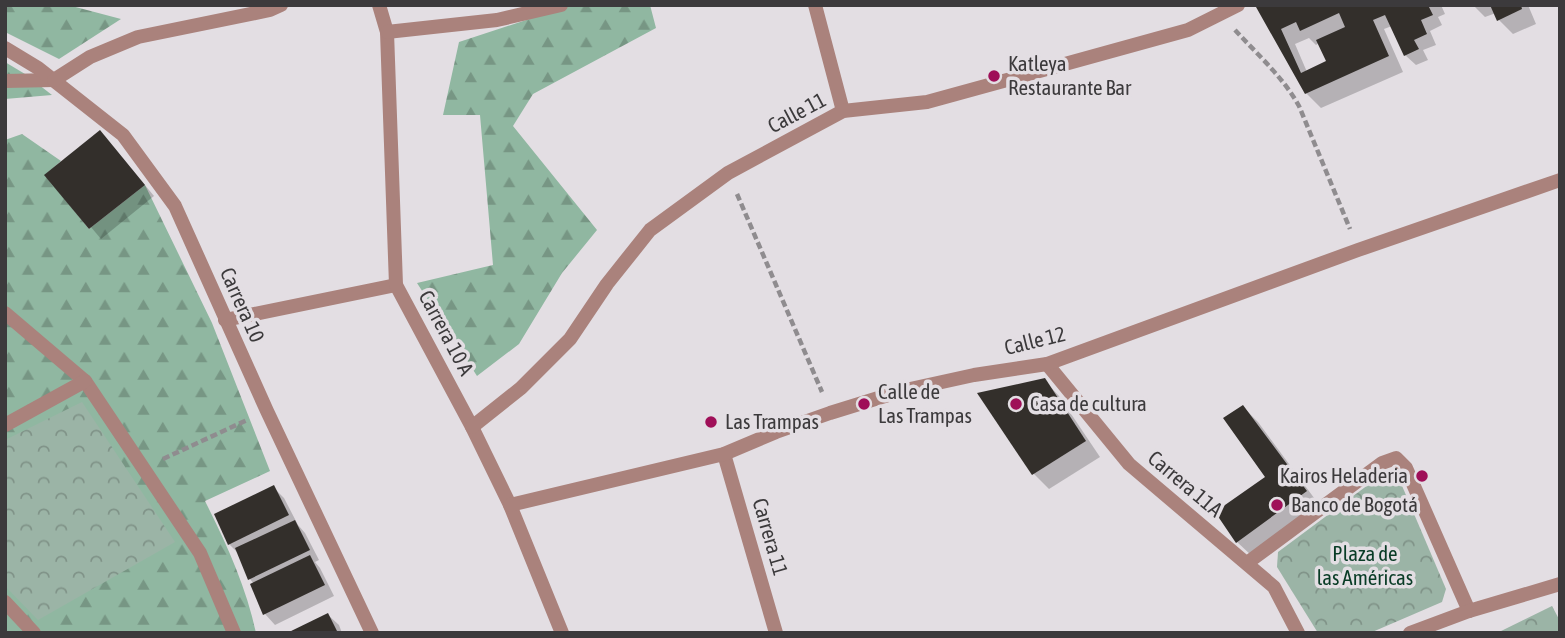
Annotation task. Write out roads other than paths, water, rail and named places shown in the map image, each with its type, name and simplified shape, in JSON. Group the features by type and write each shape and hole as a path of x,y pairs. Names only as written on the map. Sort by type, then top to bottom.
{"street":[{"path":"5,81 54,80 90,57 138,37 270,10 281,5"},
{"name":"Carrera 10 A","path":"379,5 387,32 396,285 472,426 510,505 562,633"},
{"path":"387,32 497,20 561,5"},
{"path":"815,5 843,111"},
{"name":"Calle 11","path":"472,426 521,388 570,339 607,284 650,230 728,173 843,111 927,102 1170,36 1238,5"},
{"name":"Carrera 10","path":"5,48 38,68 123,135 175,206 225,320 372,633"},
{"name":"Calle 12","path":"510,505 724,454 830,412 913,388 1047,364 1358,250 1560,180"},
{"path":"225,320 396,285"},
{"path":"5,313 85,381 200,553 234,633"},
{"name":"Carrera 11A","path":"1047,364 1129,464 1274,587 1298,633"},
{"path":"5,425 85,381"},
{"name":"Carrera 11","path":"724,454 776,633"},
{"path":"1247,564 1382,463 1396,458 1406,468 1469,611"},
{"path":"1410,633 1469,611 1560,583"},
{"path":"5,602 34,633"}],"place":[{"name":"Katleya Restaurante Bar","path":"994,76"},
{"name":"Calle de Las Trampas","path":"864,404"},
{"name":"Casa de cultura","path":"1016,404"},
{"name":"Las Trampas","path":"711,422"},
{"name":"Kairos Heladeria","path":"1422,476"},
{"name":"Banco de Bogotá","path":"1277,505"}],"park label":[{"name":"Plaza de las Américas","path":"1365,566"}]}
